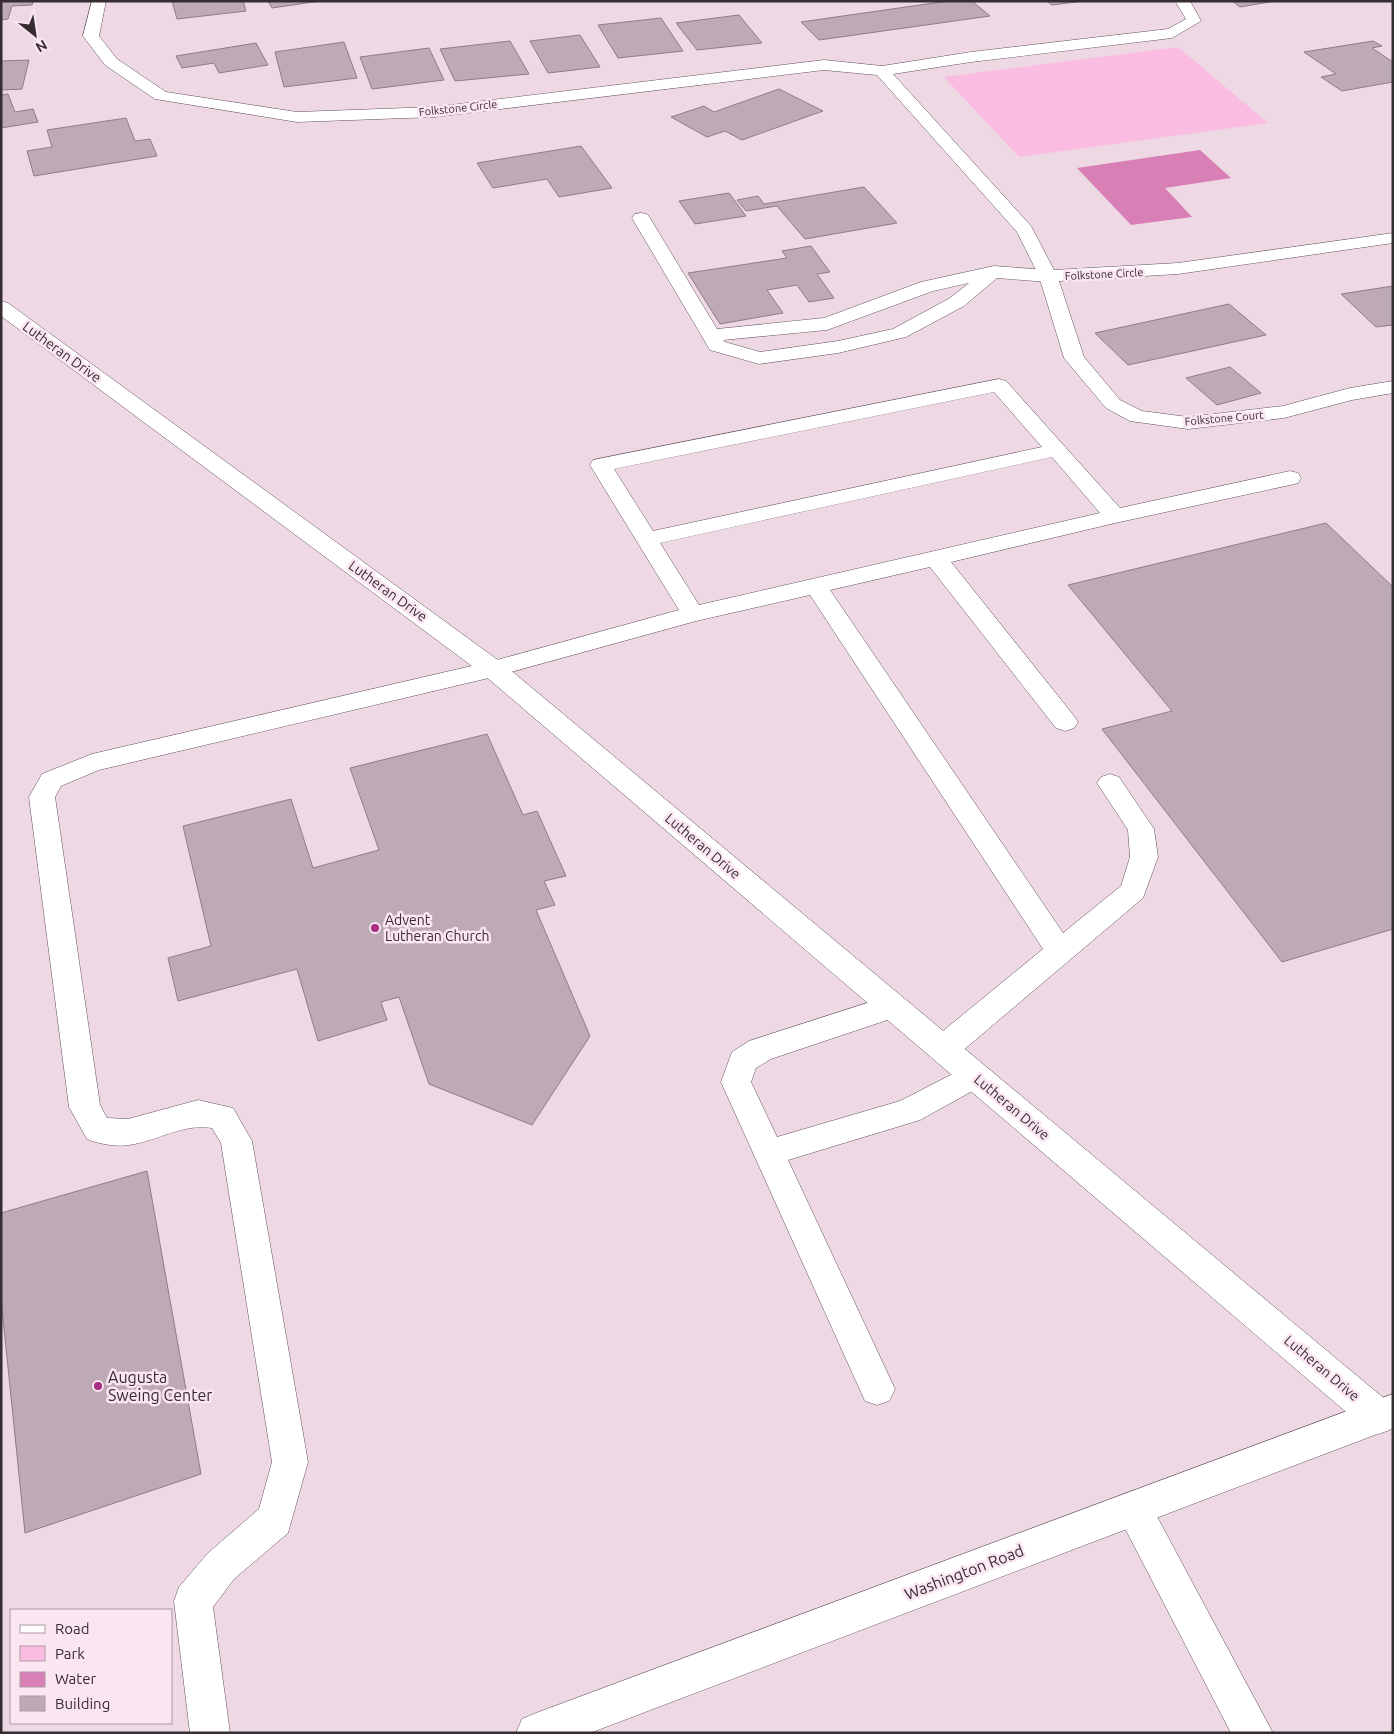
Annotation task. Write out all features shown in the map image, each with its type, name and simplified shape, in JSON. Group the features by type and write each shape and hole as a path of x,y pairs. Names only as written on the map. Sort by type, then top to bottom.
{"street":[{"name":"Folkstone Circle","path":"99,1 91,36 111,62 161,96 297,117 434,112 824,65 882,71 971,57 1172,33 1194,21 1182,1"},
{"name":"Folkstone Circle","path":"882,71 1025,230 1048,276 1080,276 1168,270 1316,247 1393,238"},
{"path":"641,218 717,346 759,358 838,347 899,333 957,302 994,272"},
{"path":"711,335 827,324 928,286 994,272 1048,276"},
{"name":"Folkstone Court","path":"1048,276 1074,358 1113,404 1137,416 1188,423 1284,412 1350,394 1393,387"},
{"name":"Lutheran Drive","path":"1,307 493,669 892,1007 1386,1414"},
{"path":"693,614 601,465 999,385 1115,516"},
{"path":"647,539 1056,450"},
{"path":"210,1733 193,1602 221,1566 275,1520 290,1462 236,1141 222,1116 198,1113 128,1132 98,1130 85,1107 42,797 51,780 92,763 493,669 693,614 1115,516 1290,478"},
{"path":"936,558 1065,722"},
{"path":"816,586 1060,952"},
{"path":"943,1049 1133,891 1144,857 1141,829 1110,783"},
{"path":"878,1389 736,1082 743,1062 760,1050 892,1007"},
{"path":"768,1153 909,1111 974,1075"},
{"name":"Washington Road","path":"536,1733 1386,1414"},
{"path":"1133,1509 1253,1733"}],"green space":[{"path":"1178,47 1268,123 1019,157 944,77"}],"water":[{"path":"1200,150 1231,178 1165,188 1192,217 1131,225 1077,168"}],"building":[{"path":"1,1 33,1 32,5 12,6 8,19 1,20"},
{"path":"172,1 243,1 246,11 177,19"},
{"path":"268,1 320,1 272,8"},
{"path":"948,1 972,1 990,16 819,40 801,22"},
{"path":"1047,1 1084,1 1052,5"},
{"path":"1232,1 1275,1 1240,7"},
{"path":"739,15 762,43 697,50 676,23"},
{"path":"661,18 683,51 618,58 598,25"},
{"path":"580,35 600,67 548,73 530,41"},
{"path":"510,41 529,74 455,81 440,49"},
{"path":"1373,41 1382,46 1372,48 1393,62 1393,82 1342,91 1321,77 1336,74 1304,52"},
{"path":"344,42 357,78 284,87 275,52"},
{"path":"256,43 268,65 219,73 214,63 182,68 176,56"},
{"path":"429,48 444,80 372,89 360,57"},
{"path":"29,60 22,89 1,90 1,61"},
{"path":"779,89 823,111 742,140 725,131 707,137 671,117 704,106 714,112"},
{"path":"8,94 15,112 33,109 38,122 1,128 1,95"},
{"path":"126,118 135,141 150,139 157,156 34,176 27,151 52,147 47,130"},
{"path":"581,146 612,188 559,197 547,179 493,188 477,163"},
{"path":"864,187 897,223 805,239 777,206 746,211 737,200 758,196 764,204"},
{"path":"729,193 746,216 695,224 679,201"},
{"path":"811,246 830,272 817,274 834,298 809,302 797,285 767,290 783,313 720,324 688,273 787,258 782,251"},
{"path":"1393,286 1393,325 1376,327 1341,294"},
{"path":"1229,304 1266,335 1128,365 1095,333"},
{"path":"1230,367 1261,393 1217,405 1186,378"},
{"path":"1326,523 1393,587 1393,929 1282,962 1102,729 1172,711 1068,585"},
{"name":"Advent Lutheran Church","path":"487,734 523,815 537,811 566,876 544,881 555,905 536,910 590,1036 532,1125 429,1084 399,997 381,1002 387,1020 318,1041 297,969 178,1001 168,958 211,946 183,826 291,799 313,868 379,850 350,768"},
{"name":"Augusta Sweing Center","path":"147,1171 201,1474 25,1533 1,1299 1,1213"}],"place":[{"name":"Advent Lutheran Church","path":"375,928"},
{"name":"Augusta Sweing Center","path":"98,1386"}]}
